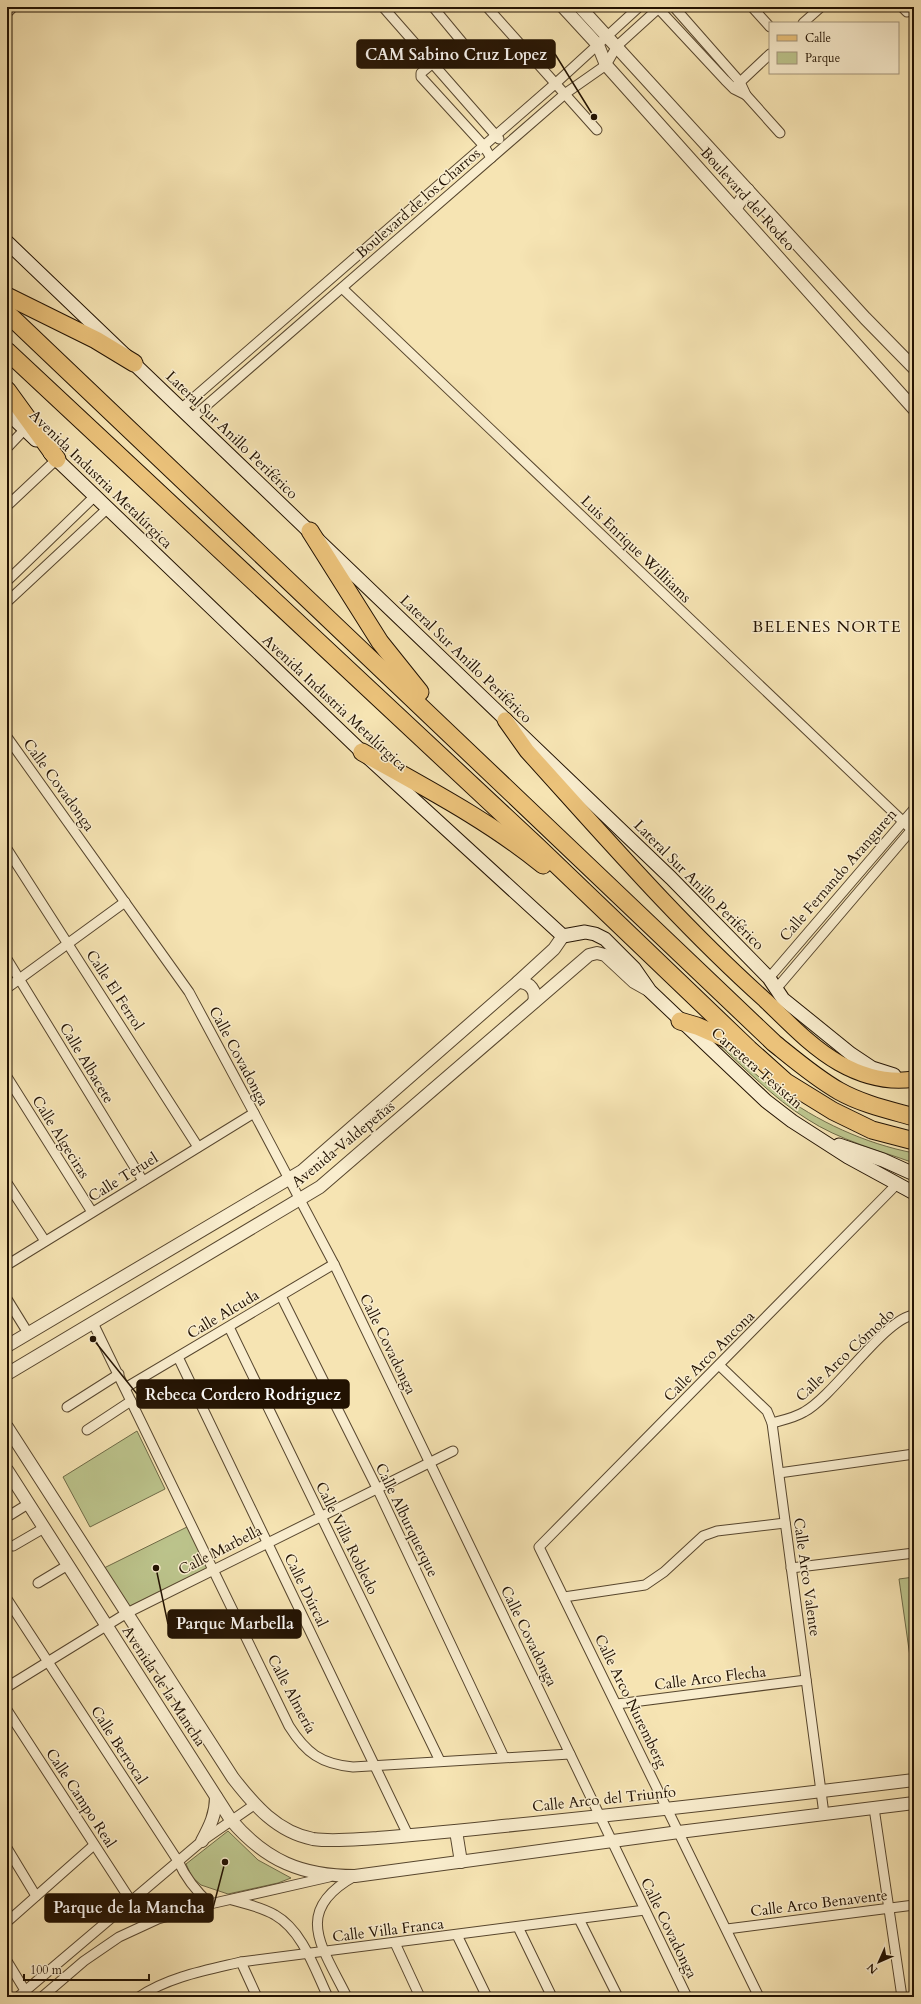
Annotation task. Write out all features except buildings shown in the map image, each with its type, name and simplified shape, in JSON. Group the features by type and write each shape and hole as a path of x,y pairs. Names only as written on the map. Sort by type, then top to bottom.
{"highway":[{"path":"7,296 83,332 134,362"},
{"path":"7,313 774,1043 804,1068 839,1091 879,1107 914,1117"},
{"path":"7,351 613,918 749,1049 786,1082 833,1111 872,1130 914,1141"},
{"path":"7,390 57,459"},
{"path":"310,531 380,642 407,678 580,858"},
{"path":"362,752 434,792 505,836 591,904 613,918"},
{"path":"680,1021 712,1032 749,1049"}],"main road":[{"name":"Lateral Sur Anillo Periférico","path":"7,242 182,408 505,720 672,878 768,978 783,999 864,1062 889,1074 914,1077"},
{"name":"Avenida Industria Metalúrgica","path":"7,412 362,752 563,936"},
{"path":"505,720 527,751 686,925 751,988 819,1050 839,1063 867,1075 886,1080 914,1077"},
{"path":"563,936 585,932 600,936 634,968 650,991"},
{"name":"Carretera Tesistán","path":"650,991 766,1101 848,1157 914,1193"},
{"path":"819,1138 883,1160 914,1174"}],"street":[{"path":"7,13 13,7"},
{"path":"383,7 496,135 503,147"},
{"path":"432,7 472,54"},
{"path":"487,7 598,130"},
{"name":"Boulevard del Rodeo","path":"563,7 598,45 606,65 914,409"},
{"name":"Boulevard del Rodeo","path":"580,7 914,368"},
{"name":"Boulevard de los Charros","path":"182,408 556,83 639,7"},
{"path":"659,7 737,85 780,133"},
{"name":"Boulevard de los Charros","path":"192,418 566,93 606,65 617,46 659,7"},
{"path":"674,7 737,85"},
{"path":"752,7 769,26"},
{"path":"804,22 821,7"},
{"path":"737,85 769,55"},
{"path":"433,63 422,73 421,77 484,146 491,158"},
{"path":"735,209 748,190"},
{"name":"Luis Enrique Williiams","path":"342,288 903,821 913,828"},
{"path":"7,448 25,429"},
{"path":"7,506 57,459"},
{"path":"7,581 95,496"},
{"path":"7,602 108,508"},
{"name":"Calle Covadonga","path":"7,737 189,992 334,1264 687,1997"},
{"name":"Calle Fernando Aranguren","path":"768,978 914,809"},
{"name":"Calle Fernando Aranguren","path":"776,990 913,828"},
{"name":"Calle El Ferrol","path":"7,849 198,1147"},
{"path":"7,988 125,902"},
{"path":"830,907 839,916"},
{"name":"Avenida Valdepeñas","path":"7,1346 289,1179 315,1160 518,982 554,949 563,936"},
{"name":"Avenida Valdepeñas","path":"7,1374 301,1200 339,1172 586,957 597,953 605,955 634,982 650,991"},
{"name":"Calle Albacete","path":"7,959 143,1181"},
{"path":"518,982 526,983 532,988 535,995 534,1002"},
{"name":"Calle Algeciras","path":"7,1077 92,1212"},
{"name":"Calle Teruel","path":"7,1265 254,1113"},
{"path":"7,1182 45,1241"},
{"name":"Calle Arco Ancona","path":"539,1547 898,1184"},
{"name":"Calle Alcuda","path":"125,1388 334,1264"},
{"name":"Calle Alburquerque","path":"280,1296 377,1488 504,1757"},
{"path":"7,1299 28,1333"},
{"name":"Calle Arco Cómodo","path":"772,1423 791,1418 805,1412 820,1400 892,1326 909,1315 914,1315"},
{"name":"Calle Almería","path":"93,1323 214,1569 289,1726 299,1741 310,1752 323,1761 353,1767 570,1754"},
{"name":"Calle Villa Robledo","path":"229,1327 440,1761"},
{"name":"Calle Dúrcal","path":"178,1357 408,1835"},
{"name":"Calle Arco Valente","path":"719,1365 767,1411 772,1423 824,1814"},
{"path":"67,1407 119,1374"},
{"path":"87,1430 131,1401"},
{"name":"Avenida de la Mancha","path":"7,1427 233,1778 254,1805 279,1825 298,1834"},
{"name":"Calle Marbella","path":"7,1687 127,1613 453,1451"},
{"path":"779,1473 914,1454"},
{"name":"Avenida de la Mancha","path":"7,1470 231,1820 243,1835 273,1858 307,1872 330,1876"},
{"path":"7,1517 28,1504"},
{"path":"564,1597 645,1585 664,1572 703,1536 717,1530 786,1523"},
{"path":"13,1546 44,1528"},
{"name":"Calle Arco Nuremberg","path":"539,1547 759,1997"},
{"path":"792,1568 914,1553"},
{"path":"38,1583 68,1565"},
{"name":"Calle Berrocal","path":"7,1599 178,1861 190,1883 210,1904"},
{"name":"Calle Arco Flecha","path":"616,1704 806,1680"},
{"name":"Calle Campo Real","path":"7,1710 131,1901"},
{"name":"Calle Arco del Triunfo","path":"298,1834 329,1840 456,1831 668,1809 914,1780"},
{"path":"202,1841 216,1810 216,1797"},
{"path":"42,1997 84,1961 119,1937 158,1919 230,1899 330,1876 355,1876 679,1832 914,1803"},
{"path":"7,1961 24,1995 202,1841 254,1805"},
{"path":"874,1808 902,1997"},
{"path":"456,1831 460,1862"},
{"path":"7,1922 94,1845"},
{"path":"7,1848 36,1896"},
{"path":"347,1997 319,1938 317,1917 323,1902 332,1890 355,1876"},
{"path":"230,1899 265,1910 277,1916 297,1936 328,1997"},
{"name":"Calle Arco Benavente","path":"727,1929 914,1905"},
{"name":"Calle Villa Franca","path":"139,1997 172,1981 203,1970 241,1962 645,1910"},
{"path":"579,1919 618,1997"},
{"path":"518,1927 552,1997"},
{"path":"457,1935 487,1997"},
{"path":"395,1943 420,1997"},
{"path":"241,1962 257,1997"}],"green space":[{"path":"716,1042 793,1103 842,1130 878,1144 914,1153 914,1163 845,1139 807,1119 771,1092"},
{"path":"137,1431 165,1489 90,1527 63,1477"},
{"path":"189,1526 210,1567 128,1609 102,1569"},
{"path":"914,1577 914,1685 899,1579"},
{"path":"228,1831 258,1860 291,1878 278,1883 228,1894 201,1885 192,1877 186,1864"}],"place":[{"name":"CAM Sabino Cruz Lopez","path":"594,117"},
{"name":"Rebeca Cordero Rodriguez","path":"93,1339"},
{"name":"Parque Marbella","path":"156,1568"},
{"name":"Parque de la Mancha","path":"225,1862"}],"district":[{"name":"BELENES NORTE","path":"827,627"}]}
